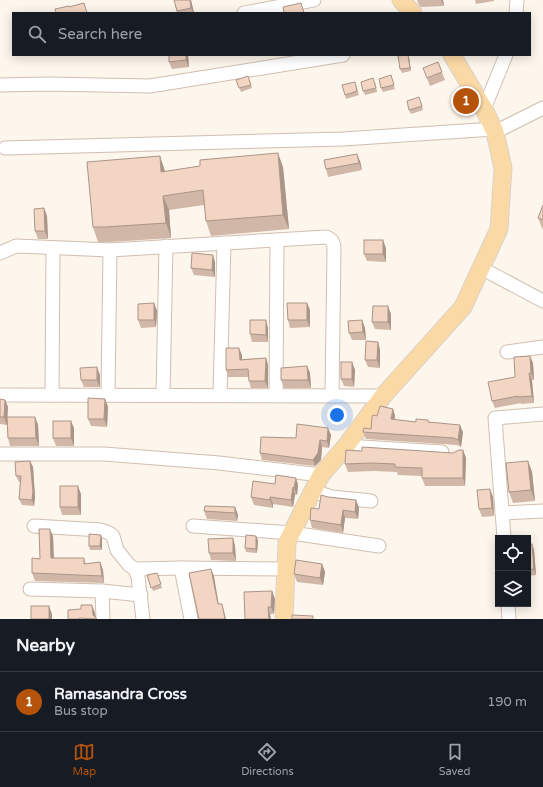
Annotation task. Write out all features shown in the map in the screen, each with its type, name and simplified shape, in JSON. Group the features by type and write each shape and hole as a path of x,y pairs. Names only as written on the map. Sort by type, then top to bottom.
{"main road":[{"path":"401,0 412,12"},
{"path":"284,619 287,542 312,491 321,475 346,446 383,396 463,307 499,229 503,168 494,130 484,109 453,56"}],"street":[{"path":"249,12 314,0"},
{"path":"516,12 517,0"},
{"path":"0,85 49,84 150,86 337,56"},
{"path":"484,109 506,56"},
{"path":"2,149 343,139 494,130 543,108"},
{"path":"0,253 16,246 54,249 110,250 326,237 332,240 334,245 332,396"},
{"path":"276,395 277,241"},
{"path":"220,395 224,243"},
{"path":"163,395 166,246"},
{"path":"52,395 54,249"},
{"path":"108,395 110,250"},
{"path":"481,268 543,301"},
{"path":"507,352 543,347"},
{"path":"0,395 383,396"},
{"path":"504,535 495,418 543,414"},
{"path":"346,446 456,453"},
{"path":"0,454 104,454 219,463 321,475"},
{"path":"312,491 332,497 371,501"},
{"path":"502,513 543,511"},
{"path":"34,526 106,531 113,536 117,550 135,570 138,577 143,619"},
{"path":"193,526 292,533 378,546"},
{"path":"135,570 181,568 286,569"},
{"path":"181,568 191,619"},
{"path":"30,589 102,591 141,595"},
{"path":"102,591 103,619"},
{"path":"508,607 509,619"}],"building":[{"path":"174,0 190,0 191,8 177,11"},
{"path":"84,3 87,12 56,12 55,9"},
{"path":"301,3 304,12 284,12 283,7"},
{"path":"169,56 186,56 186,60 169,62"},
{"path":"398,56 408,56 410,68 400,69"},
{"path":"438,62 442,72 427,78 423,68"},
{"path":"391,75 394,85 381,88 379,79"},
{"path":"248,76 251,85 239,88 236,80"},
{"path":"373,78 376,88 363,91 361,82"},
{"path":"355,82 357,91 345,95 342,85"},
{"path":"419,97 422,106 409,110 407,101"},
{"path":"278,153 283,215 206,221 203,190 163,196 166,223 93,227 87,162 160,156 161,172 200,166 200,160"},
{"path":"357,154 359,163 326,169 324,160"},
{"path":"543,205 543,220 538,218"},
{"path":"44,208 45,231 35,231 34,209"},
{"path":"364,240 383,240 383,254 364,254"},
{"path":"192,253 213,255 212,270 191,268"},
{"path":"154,303 154,320 138,320 138,304"},
{"path":"287,303 307,303 307,320 288,320"},
{"path":"373,306 388,306 388,322 372,322"},
{"path":"250,320 266,320 266,335 250,334"},
{"path":"362,320 363,332 349,333 348,321"},
{"path":"366,341 378,342 377,360 365,360"},
{"path":"226,348 239,348 240,360 266,358 265,381 249,381 248,369 226,370"},
{"path":"530,356 531,373 529,373 532,396 518,396 492,401 488,382 515,377 514,357"},
{"path":"341,362 352,362 352,379 341,379"},
{"path":"307,366 308,380 281,380 281,368"},
{"path":"97,367 97,380 81,380 80,368"},
{"path":"88,398 105,399 104,419 88,419"},
{"path":"0,399 5,400 4,417 0,417"},
{"path":"380,406 393,409 391,419 416,422 416,419 428,420 428,422 460,425 458,440 454,438 363,432 364,428 371,429 372,417 373,415 377,416"},
{"path":"7,417 35,417 36,438 8,438"},
{"path":"53,421 71,421 71,438 53,438"},
{"path":"297,424 328,428 327,441 320,440 318,453 313,460 260,453 261,437 296,438"},
{"path":"362,447 453,453 463,450 463,478 422,478 422,468 395,467 395,464 345,464 346,450 362,451"},
{"path":"30,461 33,491 32,500 19,499 21,476 16,476 15,462"},
{"path":"528,461 531,490 509,492 506,463"},
{"path":"276,475 296,478 291,500 270,497 270,500 251,497 253,481 275,484"},
{"path":"60,486 78,486 78,507 60,507"},
{"path":"490,489 492,508 479,509 477,490"},
{"path":"321,495 356,500 355,512 343,510 341,525 310,520 311,508 319,509"},
{"path":"205,506 235,507 235,513 204,511"},
{"path":"39,529 50,529 51,558 84,558 84,564 100,562 102,576 32,573 32,558 40,559"},
{"path":"89,534 101,535 100,546 89,546"},
{"path":"246,535 256,536 256,549 245,548"},
{"path":"233,538 233,553 209,553 208,539"},
{"path":"531,544 532,544 534,569 531,570"},
{"path":"296,560 322,564 320,578 294,574"},
{"path":"211,569 218,604 222,604 225,619 199,619 189,573"},
{"path":"157,573 161,584 151,588 147,575"},
{"path":"272,591 271,607 268,607 269,619 245,619 244,592"},
{"path":"81,605 92,605 93,615 97,619 68,619 68,610 81,609"},
{"path":"31,606 49,606 49,619 31,619"},
{"path":"292,615 313,616 313,619 292,619"}],"place":[{"name":"Ramasandra Cross","path":"466,101"}]}
